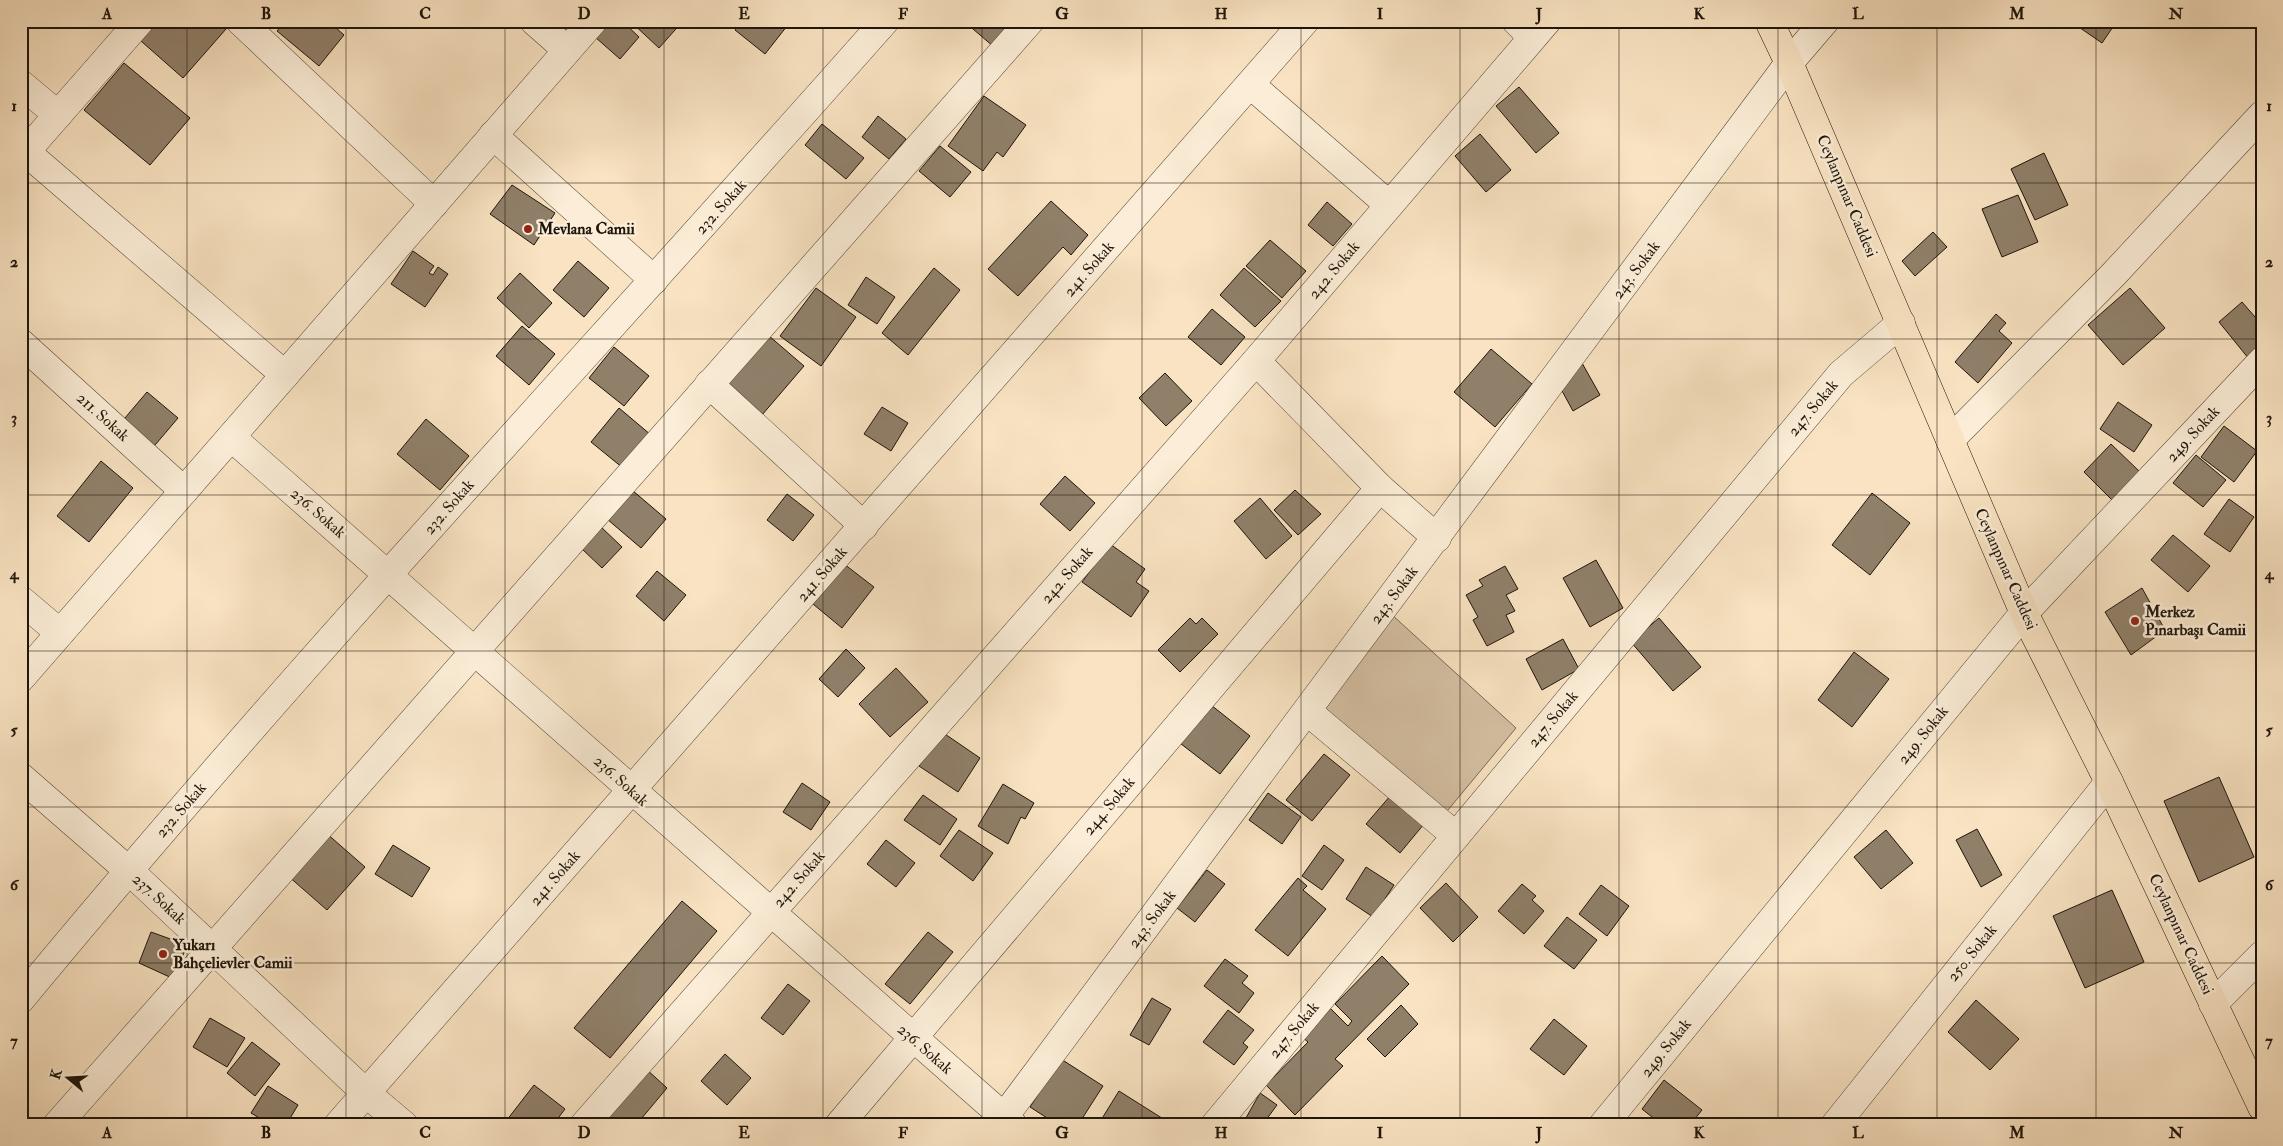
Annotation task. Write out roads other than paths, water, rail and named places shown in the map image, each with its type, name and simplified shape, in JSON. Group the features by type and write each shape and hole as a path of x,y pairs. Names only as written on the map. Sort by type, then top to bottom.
{"main road":[{"name":"Ceylanpınar Caddesi","path":"1769,21 1789,63 1901,323 2024,613 2109,782 2262,1107"}],"street":[{"path":"140,21 24,154 285,375"},
{"path":"240,21 434,204"},
{"path":"534,21 568,50"},
{"path":"21,678 593,21"},
{"name":"232. Sokak","path":"21,999 128,870 388,575 885,21"},
{"path":"57,1125 1030,21"},
{"name":"241. Sokak","path":"338,1125 1252,85 1305,21"},
{"name":"243. Sokak","path":"1005,1122 1307,711 1789,63 1825,21"},
{"name":"242. Sokak","path":"584,1125 769,912 1256,361 1389,205 1531,26"},
{"path":"21,84 58,116"},
{"path":"1252,85 1389,205"},
{"path":"1950,440 2113,275 2262,115"},
{"path":"494,135 654,280"},
{"name":"247. Sokak","path":"1215,1125 1841,374 1901,323"},
{"name":"211. Sokak","path":"21,344 184,491"},
{"path":"1256,361 1380,488 1437,538"},
{"name":"249. Sokak","path":"1603,1125 2024,613 2262,361"},
{"path":"709,384 864,526"},
{"name":"236. Sokak","path":"231,437 912,1037 1005,1122"},
{"name":"244. Sokak","path":"839,1125 1380,488"},
{"path":"21,600 60,633"},
{"path":"1307,711 1456,836"},
{"name":"237. Sokak","path":"21,777 128,870 366,1093 404,1125"},
{"name":"250. Sokak","path":"1835,1125 2109,782"},
{"path":"2213,1004 2262,955"}],"place":[{"name":"Mevlana Camii","path":"528,229"},
{"name":"Merkez Pınarbaşı Camii","path":"2135,621"},
{"name":"Yukarı Bahçelievler Camii","path":"163,954"}]}
